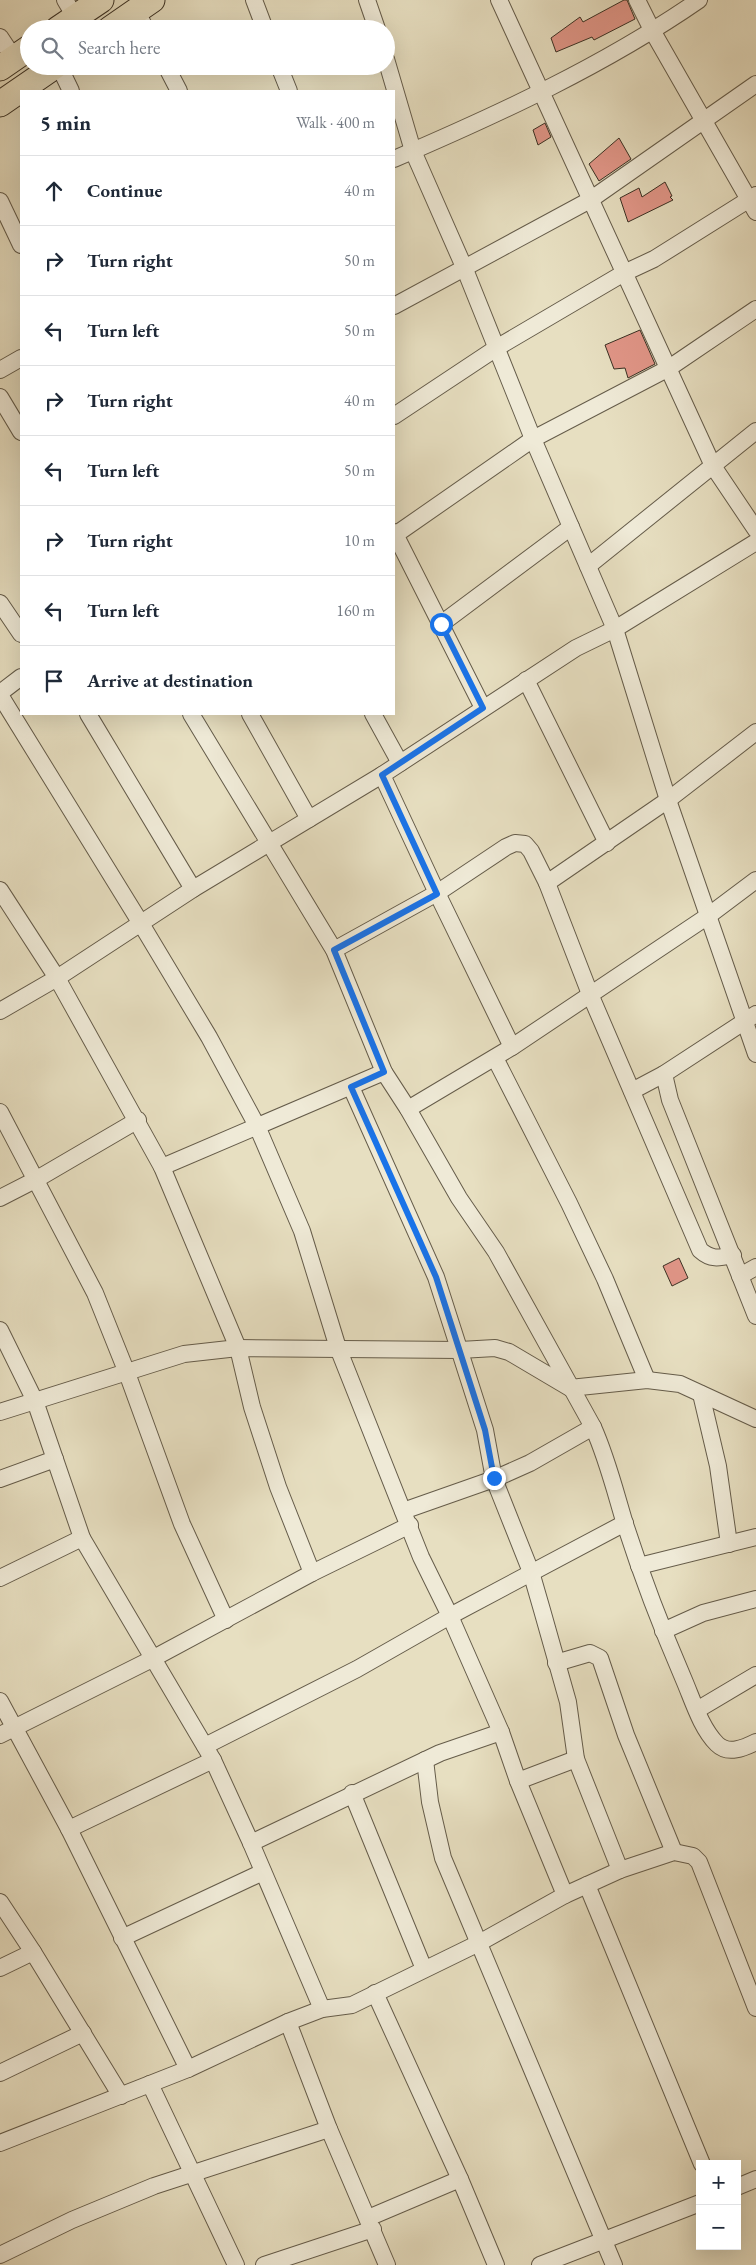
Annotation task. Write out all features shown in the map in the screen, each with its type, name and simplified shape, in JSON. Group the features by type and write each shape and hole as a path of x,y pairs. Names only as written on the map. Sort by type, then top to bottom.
{"highway":[{"path":"66,15 101,0"},
{"path":"130,20 145,13"},
{"path":"20,90 42,75"},
{"path":"0,104 20,90"}],"street":[{"path":"254,0 262,20"},
{"path":"367,0 374,20"},
{"path":"499,0 713,466 756,530"},
{"path":"395,415 498,347 624,273 654,259 754,202 652,32 637,0"},
{"path":"395,159 542,91 652,32 698,0"},
{"path":"0,37 14,58"},
{"path":"63,75 71,90"},
{"path":"171,75 179,90"},
{"path":"283,75 289,90"},
{"path":"391,75 413,151 498,347 533,439 615,629 668,800 708,916 750,1018 756,1054"},
{"path":"395,305 590,200 756,84"},
{"path":"0,201 20,243"},
{"path":"395,532 533,439 669,368 756,309"},
{"path":"0,370 20,359"},
{"path":"0,397 20,430"},
{"path":"588,566 756,431"},
{"path":"441,624 571,528"},
{"path":"395,535 483,708"},
{"path":"0,1011 58,978 192,889 382,775 576,648 615,629 756,542"},
{"path":"0,603 20,633"},
{"path":"20,678 0,694 209,1037 257,1126 302,1230 338,1348 421,1558 450,1616 501,1732 518,1781 565,1895"},
{"path":"526,680 607,843"},
{"path":"89,715 192,889"},
{"path":"192,715 334,950 384,1072 408,1109 459,1198 496,1252 592,1427 604,1452 639,1566 663,1631 707,1730 718,1745 729,1750 735,1750 756,1742"},
{"path":"251,715 309,819"},
{"path":"374,715 400,763"},
{"path":"547,883 668,800 756,732"},
{"path":"382,775 437,894 512,1047"},
{"path":"334,950 437,894 506,847 515,843 526,844 547,883 590,994 700,1250 708,1257 716,1258 733,1255"},
{"path":"408,1109 512,1047 708,916 756,880"},
{"path":"0,890 58,978 138,1120 162,1167 238,1348 252,1407 278,1488 312,1573"},
{"path":"632,1091 664,1074 750,1018"},
{"path":"494,1058 605,1279 647,1380"},
{"path":"162,1167 384,1072"},
{"path":"664,1074 670,1100 756,1316"},
{"path":"351,1087 436,1277 485,1430 494,1478 531,1572 568,1702 576,1759 620,1870"},
{"path":"0,1112 37,1179 95,1293 127,1373 182,1524 226,1620"},
{"path":"0,1198 37,1179 138,1120"},
{"path":"740,1276 756,1267"},
{"path":"0,1330 35,1401 82,1538 209,1753 251,1842 322,2009"},
{"path":"0,1412 184,1354 238,1348 460,1350 495,1348 509,1352 570,1388 647,1380 680,1384 756,1419"},
{"path":"702,1394 718,1466 730,1544"},
{"path":"7,1731 226,1620 312,1573 406,1518 530,1463 592,1427"},
{"path":"0,1479 55,1459"},
{"path":"69,1830 450,1616 625,1523"},
{"path":"639,1566 756,1537"},
{"path":"0,1578 82,1538"},
{"path":"663,1631 703,1612 756,1599"},
{"path":"556,1663 590,1653 600,1658 630,1744 674,1852"},
{"path":"697,1710 756,1675"},
{"path":"0,1701 7,1731 69,1830 188,2068"},
{"path":"251,1842 425,1760 501,1732"},
{"path":"518,1781 576,1759"},
{"path":"425,1760 430,1802 443,1858 614,2265"},
{"path":"352,1793 424,1969"},
{"path":"0,2143 150,2084 288,2022 322,2009 352,2004 479,1943 565,1895 620,1870 674,1852 693,1856 699,1862 755,2002"},
{"path":"122,1938 263,1872"},
{"path":"587,1885 700,2160"},
{"path":"0,1902 33,1952 121,2096"},
{"path":"0,1968 33,1952"},
{"path":"375,1993 460,2179 496,2265"},
{"path":"288,2022 329,2130 387,2265"},
{"path":"0,2073 82,2033"},
{"path":"150,2084 236,2265"},
{"path":"3,2258 72,2220 131,2195 329,2130"},
{"path":"264,2265 370,2224 460,2179"},
{"path":"741,2185 756,2179"},
{"path":"540,2265 696,2204"}],"building":[{"path":"627,0 635,19 594,40 592,37 556,52 551,38 580,17 583,22"},
{"path":"545,123 551,137 538,145 533,130"},
{"path":"619,138 631,159 599,181 589,164"},
{"path":"665,182 672,196 670,197 673,200 628,222 620,198 639,188 642,197"},
{"path":"640,330 655,364 628,378 625,368 614,369 605,345"},
{"path":"679,1258 688,1278 672,1286 663,1266"}],"route":[{"path":"441,624 483,708 382,775 437,894 334,950 384,1072 351,1087 436,1277 485,1430 494,1478"}]}
